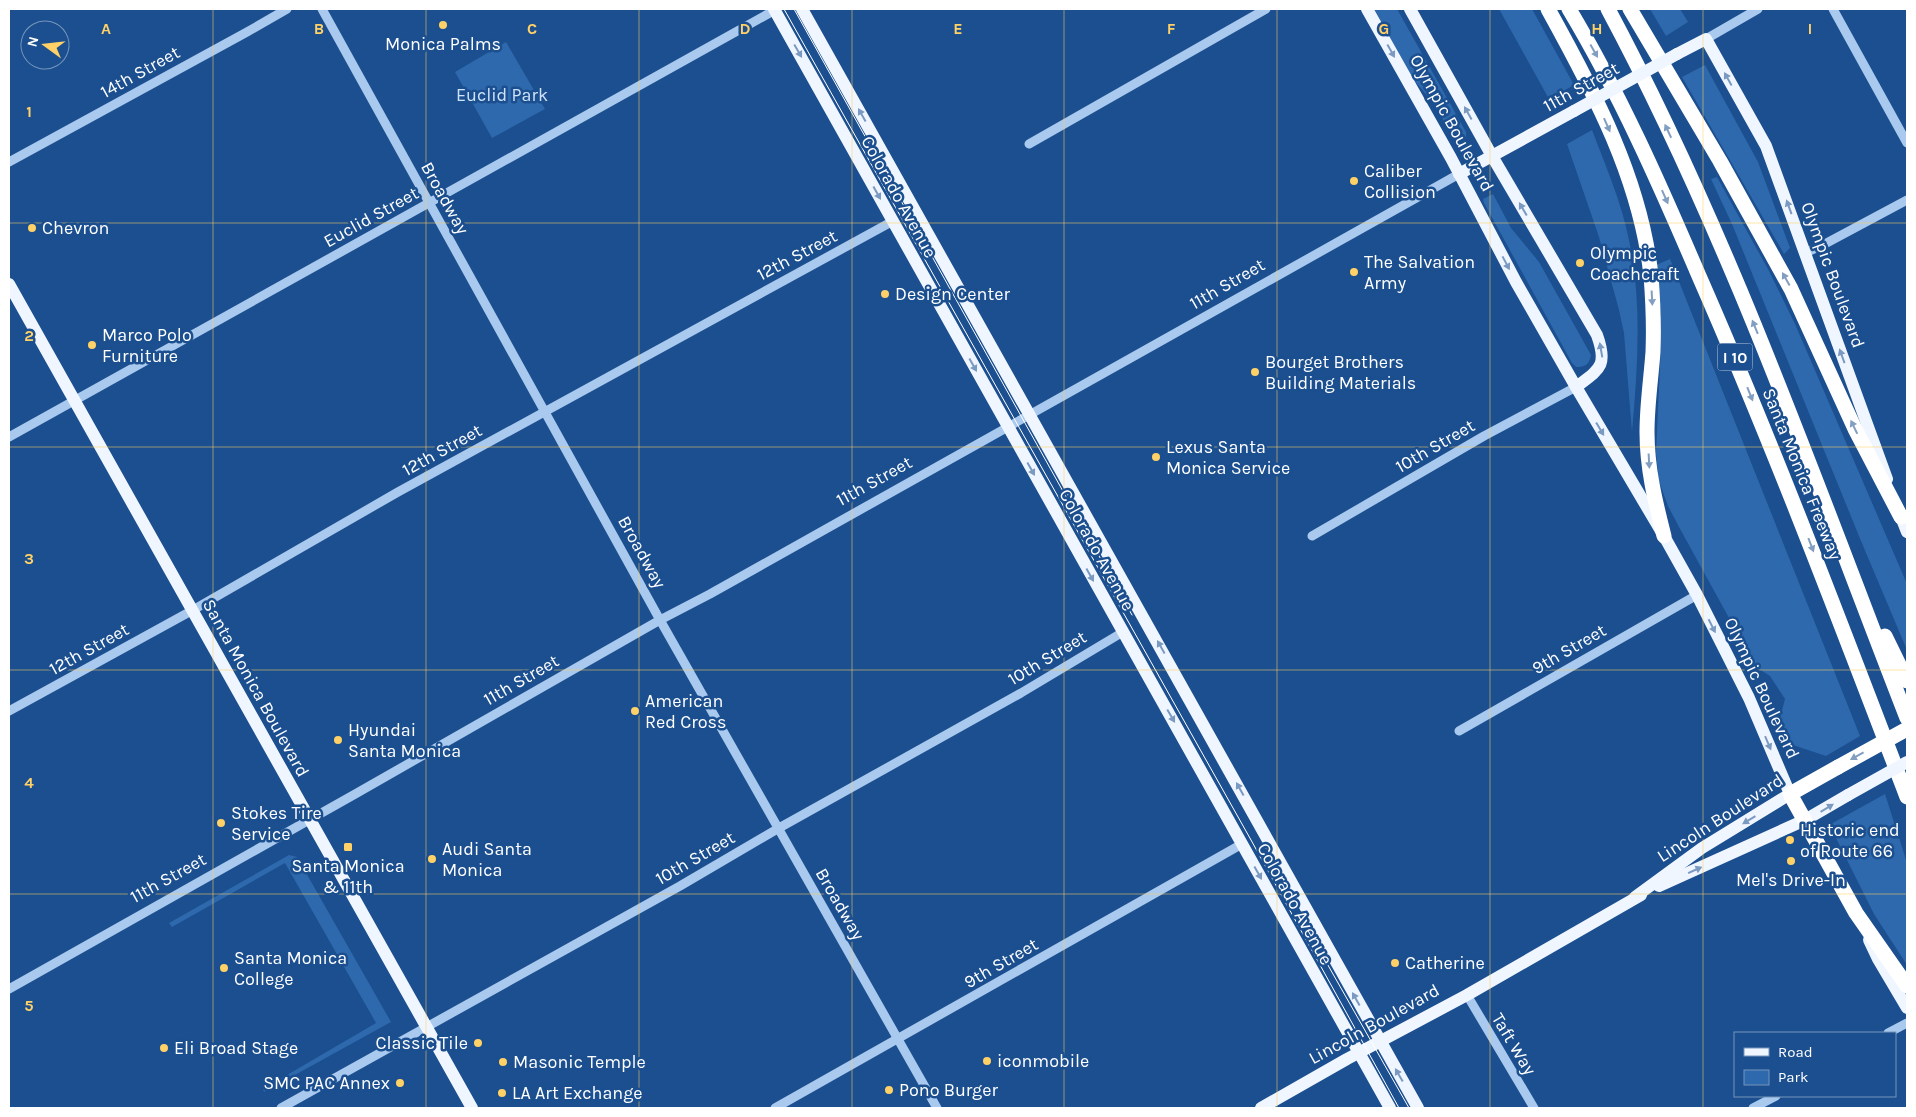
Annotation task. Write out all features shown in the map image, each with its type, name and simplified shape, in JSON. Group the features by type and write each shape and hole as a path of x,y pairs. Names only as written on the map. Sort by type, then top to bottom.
{"highway":[{"path":"1548,9 1579,65 1609,129 1635,198 1644,232 1651,276 1653,319 1647,431 1649,467 1653,495 1664,536"},
{"name":"Santa Monica Freeway","path":"1569,9 1595,52 1653,170 1736,359 1806,533 1907,797"},
{"name":"Santa Monica Freeway","path":"1608,9 1722,246 1844,551 1907,718"},
{"path":"1630,9 1720,161 1791,289 1855,429 1901,516"},
{"path":"1844,551 1907,682"},
{"name":"Lincoln Boulevard","path":"1790,794 1907,729"},
{"name":"Olympic Boulevard","path":"1790,794 1856,913"},
{"path":"1856,913 1907,986"}],"main road":[{"name":"Colorado Avenue","path":"802,9 1418,1108"},
{"name":"Olympic Boulevard","path":"1367,9 1459,174 1516,282 1664,536 1696,595 1749,698 1790,794"},
{"name":"Olympic Boulevard","path":"1410,9 1492,156 1597,335 1603,356 1600,366 1576,387"},
{"name":"Colorado Avenue","path":"774,10 1390,1108"},
{"name":"Olympic Boulevard","path":"1706,39 1766,146 1907,532"},
{"name":"11th Street","path":"1459,174 1706,39"},
{"name":"Santa Monica Boulevard","path":"9,284 472,1108"},
{"name":"Lincoln Boulevard","path":"1635,897 1806,820 1907,762"},
{"name":"Lincoln Boulevard","path":"1261,1108 1467,996 1635,897 1702,848 1790,794"},
{"name":"Olympic Boulevard","path":"1856,913 1878,958 1907,1008"}],"street":[{"name":"14th Street","path":"9,162 287,9"},
{"name":"Broadway","path":"322,9 660,620 937,1108"},
{"path":"1029,144 1266,9"},
{"name":"11th Street","path":"1706,39 1758,9"},
{"path":"1832,9 1907,143"},
{"name":"Euclid Street","path":"9,437 774,10"},
{"name":"11th Street","path":"9,989 660,620 710,594 1459,174"},
{"path":"1805,253 1907,200"},
{"name":"12th Street","path":"9,711 193,610 390,497 893,221"},
{"name":"10th Street","path":"1312,536 1484,436 1576,387"},
{"name":"9th Street","path":"1459,731 1696,595"},
{"name":"10th Street","path":"281,1108 680,886 779,828 1021,693 1123,632"},
{"name":"9th Street","path":"775,1108 1242,844"},
{"name":"Taft Way","path":"1467,996 1534,1108"},
{"path":"1890,1032 1907,1023"},
{"path":"1753,1108 1774,1097"}],"green space":[{"path":"1374,9 1397,9 1466,132 1466,137 1457,141 1454,139 1434,104 1413,79"},
{"path":"1499,9 1532,9 1574,85 1549,99"},
{"path":"1650,9 1680,9 1688,22 1666,36"},
{"name":"Euclid Park","path":"506,42 545,109 492,138 455,72"},
{"path":"1705,65 1758,162 1790,248 1784,254 1682,77"},
{"path":"1592,130 1623,215 1635,278 1638,329 1632,432 1624,333 1619,310 1599,237 1567,144"},
{"path":"1717,177 1769,271 1795,324 1907,584 1907,650 1732,224 1711,179"},
{"path":"1493,194 1511,228 1539,262 1591,355 1588,363 1584,366 1576,367 1572,363 1484,203 1483,199"},
{"path":"1670,259 1860,736 1826,756 1787,743 1779,722 1785,699 1770,676 1756,667 1668,506 1659,481 1656,453 1661,314 1656,265"},
{"path":"1885,794 1907,863 1907,965 1874,914 1834,834 1831,824"},
{"path":"289,855 297,857 391,1022 264,1092 263,1089 376,1023 285,863 172,927 169,923"}],"tram line":[{"path":"784,9 1251,840 1399,1108"},
{"path":"794,9 1132,615"},
{"path":"1308,930 1409,1108"}],"place":[{"name":"Monica Palms","path":"443,25"},
{"name":"Caliber Collision","path":"1354,181"},
{"name":"Chevron","path":"32,228"},
{"name":"Olympic Coachcraft","path":"1580,263"},
{"name":"The Salvation Army","path":"1354,272"},
{"name":"Design Center","path":"885,294"},
{"name":"Marco Polo Furniture","path":"92,345"},
{"name":"Bourget Brothers Building Materials","path":"1255,372"},
{"name":"Lexus Santa Monica Service","path":"1156,457"},
{"name":"American Red Cross","path":"635,711"},
{"name":"Hyundai Santa Monica","path":"338,740"},
{"name":"Stokes Tire Service","path":"221,823"},
{"name":"Historic end of Route 66","path":"1790,840"},
{"name":"Santa Monica & 11th","path":"348,847"},
{"name":"Audi Santa Monica","path":"432,859"},
{"name":"Mel's Drive-In","path":"1791,861"},
{"name":"Catherine","path":"1395,963"},
{"name":"Santa Monica College","path":"224,968"},
{"name":"Classic Tile","path":"478,1043"},
{"name":"Eli Broad Stage","path":"164,1048"},
{"name":"iconmobile","path":"987,1061"},
{"name":"Masonic Temple","path":"503,1062"},
{"name":"SMC PAC Annex","path":"400,1083"},
{"name":"Pono Burger","path":"889,1090"},
{"name":"LA Art Exchange","path":"502,1093"}]}
